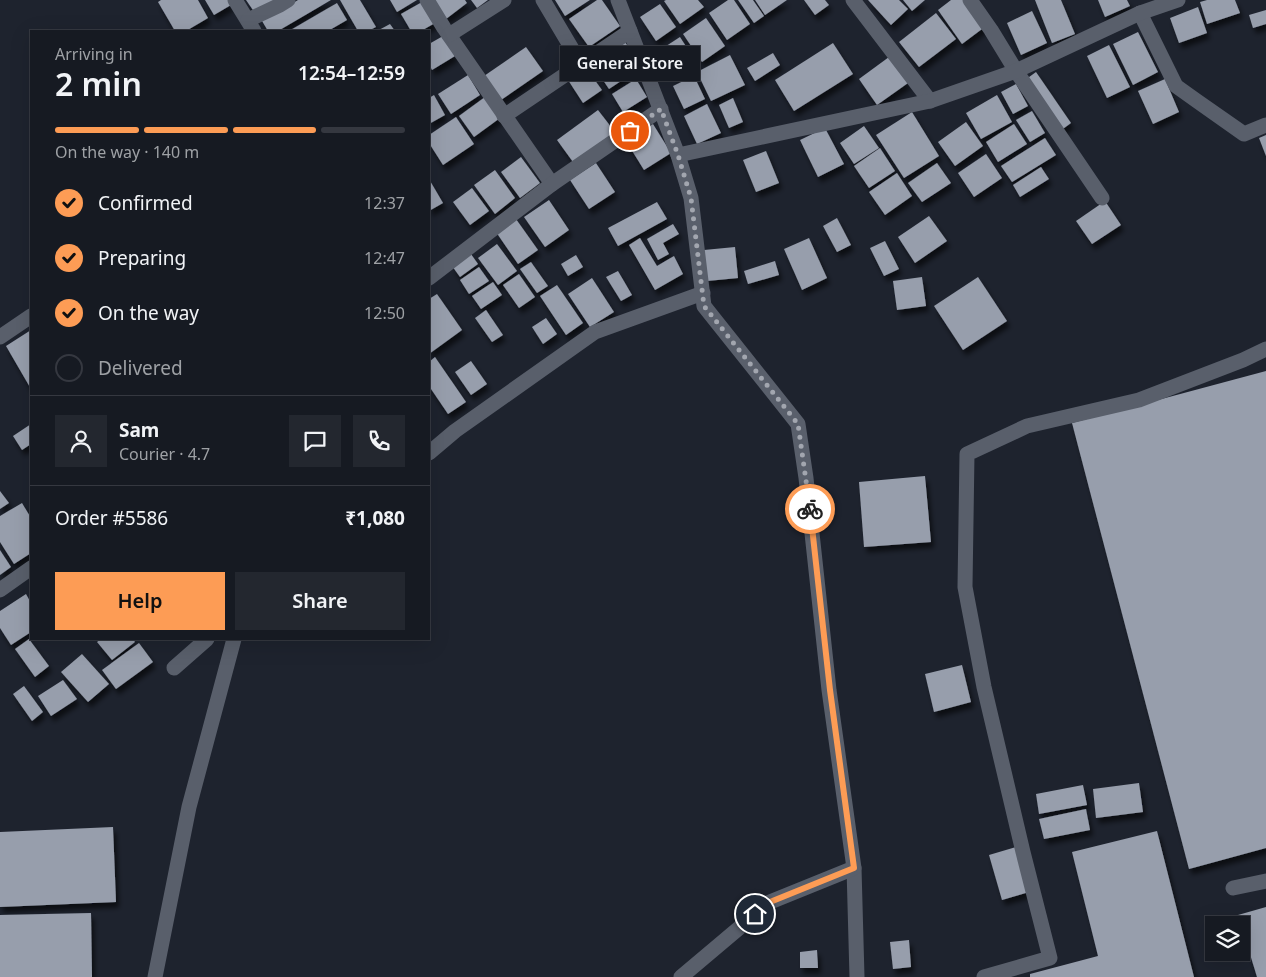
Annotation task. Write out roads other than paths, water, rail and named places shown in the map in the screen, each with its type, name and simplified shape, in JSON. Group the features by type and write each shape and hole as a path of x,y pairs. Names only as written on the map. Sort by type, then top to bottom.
{"street":[{"path":"235,0 251,26 288,0"},
{"path":"427,0 552,184"},
{"path":"449,35 504,0"},
{"path":"542,0 581,64"},
{"path":"618,0 678,155 691,198 704,306 798,424 830,690 854,868 857,977"},
{"path":"853,0 930,101"},
{"path":"970,0 1102,198"},
{"path":"678,155 930,101 1016,71 1140,13 1171,1"},
{"path":"1140,13 1176,86 1244,134 1266,125"},
{"path":"504,116 630,31"},
{"path":"430,277 552,184 661,109"},
{"path":"430,452 455,431 595,332 703,293"},
{"path":"0,337 30,317"},
{"path":"984,977 1050,958 984,687 966,587 967,454 1027,426 1139,400 1243,360 1266,349"},
{"path":"0,590 30,569"},
{"path":"174,668 206,640"},
{"path":"155,977 190,807 234,640"},
{"path":"681,977 770,902 854,868"},
{"path":"1233,888 1266,882"}],"place":[{"name":"General Store","path":"630,131"}]}
